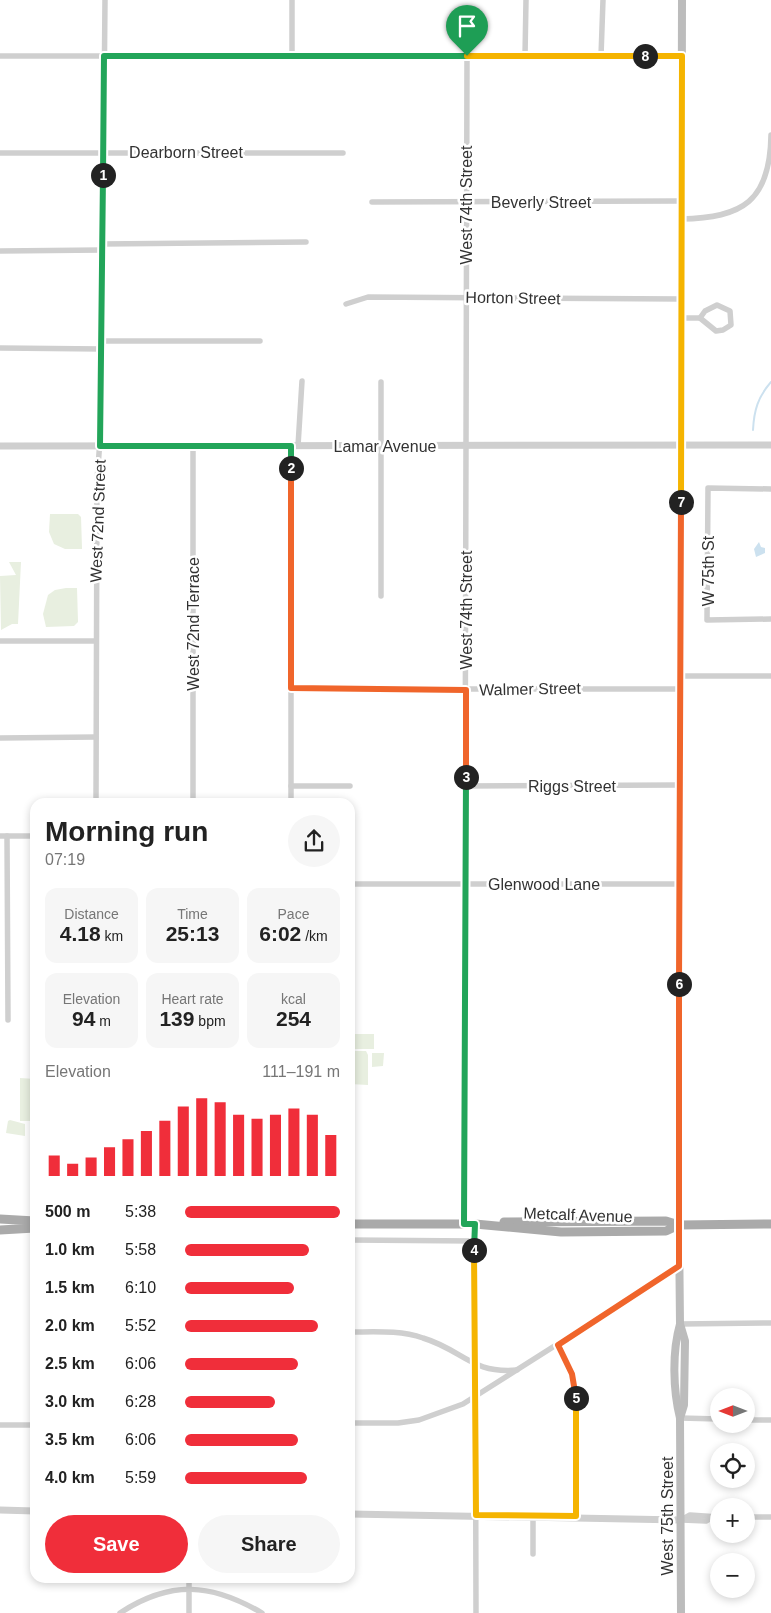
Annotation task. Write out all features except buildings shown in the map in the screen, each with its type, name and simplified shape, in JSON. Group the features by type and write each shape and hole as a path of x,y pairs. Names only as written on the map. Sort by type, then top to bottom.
{"main road":[{"name":"West 75th Street","path":"680,1613 680,1418 684,1405 685,1341 680,1324 679,1266 682,0"},
{"path":"0,1219 30,1221"},
{"name":"Metcalf Avenue","path":"355,1224 475,1224 587,1221 771,1224"},
{"path":"0,1230 30,1228"}],"street":[{"name":"West 72nd Street","path":"96,798 95,641 97,481 100,446 102,348 105,0"},
{"path":"292,0 292,56"},
{"path":"524,56 526,0"},
{"path":"601,56 603,0"},
{"path":"0,56 682,56"},
{"name":"West 74th Street","path":"464,1224 466,786 465,202 467,56"},
{"path":"681,219 724,216 749,202 762,186 768,170 771,135"},
{"name":"Dearborn Street","path":"0,153 343,153"},
{"name":"Beverly Street","path":"372,202 681,201"},
{"path":"0,251 306,242"},
{"name":"Horton Street","path":"346,304 368,297 681,299"},
{"path":"681,318 700,318 716,331 724,330 731,325 732,318 730,310 718,304 705,311 700,318"},
{"path":"102,341 260,341"},
{"path":"0,348 102,348"},
{"path":"291,798 295,446 302,381"},
{"path":"381,382 381,596"},
{"name":"Lamar Avenue","path":"0,446 771,445"},
{"name":"West 72nd Terrace","path":"193,798 194,446"},
{"name":"W 75th St","path":"771,489 708,488 707,620 771,619"},
{"path":"0,641 95,641"},
{"path":"680,676 771,676"},
{"name":"Walmer Street","path":"291,688 466,690 680,689"},
{"path":"0,738 96,737"},
{"name":"Riggs Street","path":"466,786 680,785"},
{"path":"291,786 350,786"},
{"path":"8,1020 3,836 30,836"},
{"name":"Glenwood Lane","path":"355,884 679,884"},
{"path":"475,1224 476,1613"},
{"path":"355,1240 474,1241"},
{"path":"355,1423 391,1423 419,1420 475,1398 679,1266"},
{"path":"680,1324 771,1323"},
{"path":"355,1332 390,1332 416,1336 445,1347 492,1371 519,1370"},
{"path":"558,1345 570,1366 576,1392 576,1516"},
{"path":"680,1418 710,1419"},
{"path":"755,1420 771,1420"},
{"path":"0,1426 30,1425"},
{"path":"0,1510 30,1511"},
{"path":"355,1514 576,1516 706,1521 710,1519"},
{"path":"532,1554 533,1516"},
{"path":"755,1517 771,1517"},
{"path":"190,1583 190,1613"},
{"path":"120,1613 158,1593 189,1589 221,1593 262,1613"}],"green space":[{"path":"50,514 78,514 81,517 82,549 65,549 54,544 49,532"},
{"path":"9,562 21,562 18,624 12,624 1,630 0,576 16,575"},
{"path":"77,588 78,622 74,626 46,627 43,614 48,595 55,590"},
{"path":"355,1034 374,1034 374,1049 355,1049"},
{"path":"355,1051 366,1051 368,1055 368,1085 355,1084"},
{"path":"372,1053 384,1053 383,1066 372,1067"},
{"path":"20,1078 30,1079 30,1121 20,1121"},
{"path":"8,1121 25,1124 25,1136 6,1133"}],"water":[{"path":"759,542 761,547 765,548 765,553 756,557 754,549"}],"waterway":[{"path":"753,430 754,416 758,404 771,382"}],"route":[{"path":"104,56 467,56 682,56 679,1266 558,1345 570,1366 576,1392 576,1516 476,1515 475,1224 464,1224 466,690 291,688 291,446 100,446 104,56"}]}
